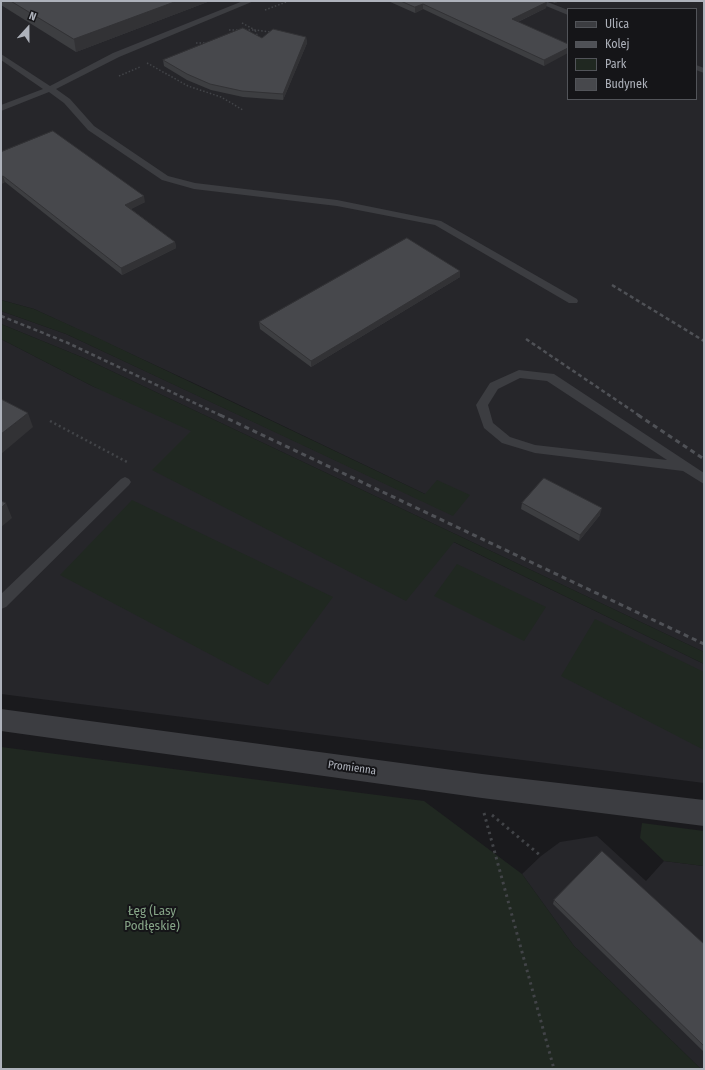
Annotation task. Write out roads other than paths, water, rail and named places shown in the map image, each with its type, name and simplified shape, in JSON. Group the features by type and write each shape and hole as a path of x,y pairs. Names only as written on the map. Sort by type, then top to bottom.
{"street":[{"name":"Promienna","path":"1,720 482,786 704,813"}],"lane":[{"path":"1,108 50,89 116,55 250,1"},
{"path":"538,1 567,14"},
{"path":"1,56 67,101 90,128 165,178 208,188 337,203 438,223 573,301"},
{"path":"686,467 535,449 506,440 488,425 482,405 494,386 519,374 550,377 686,467 704,479"},
{"path":"1,603 125,482"}],"railway":[{"path":"612,285 704,341"},
{"path":"1,316 68,343 222,416"},
{"path":"526,339 640,416"},
{"path":"220,415 704,644"},
{"path":"638,415 704,459"}],"park label":[{"name":"Łęg (Lasy Podłęskie)","path":"152,918"}]}
